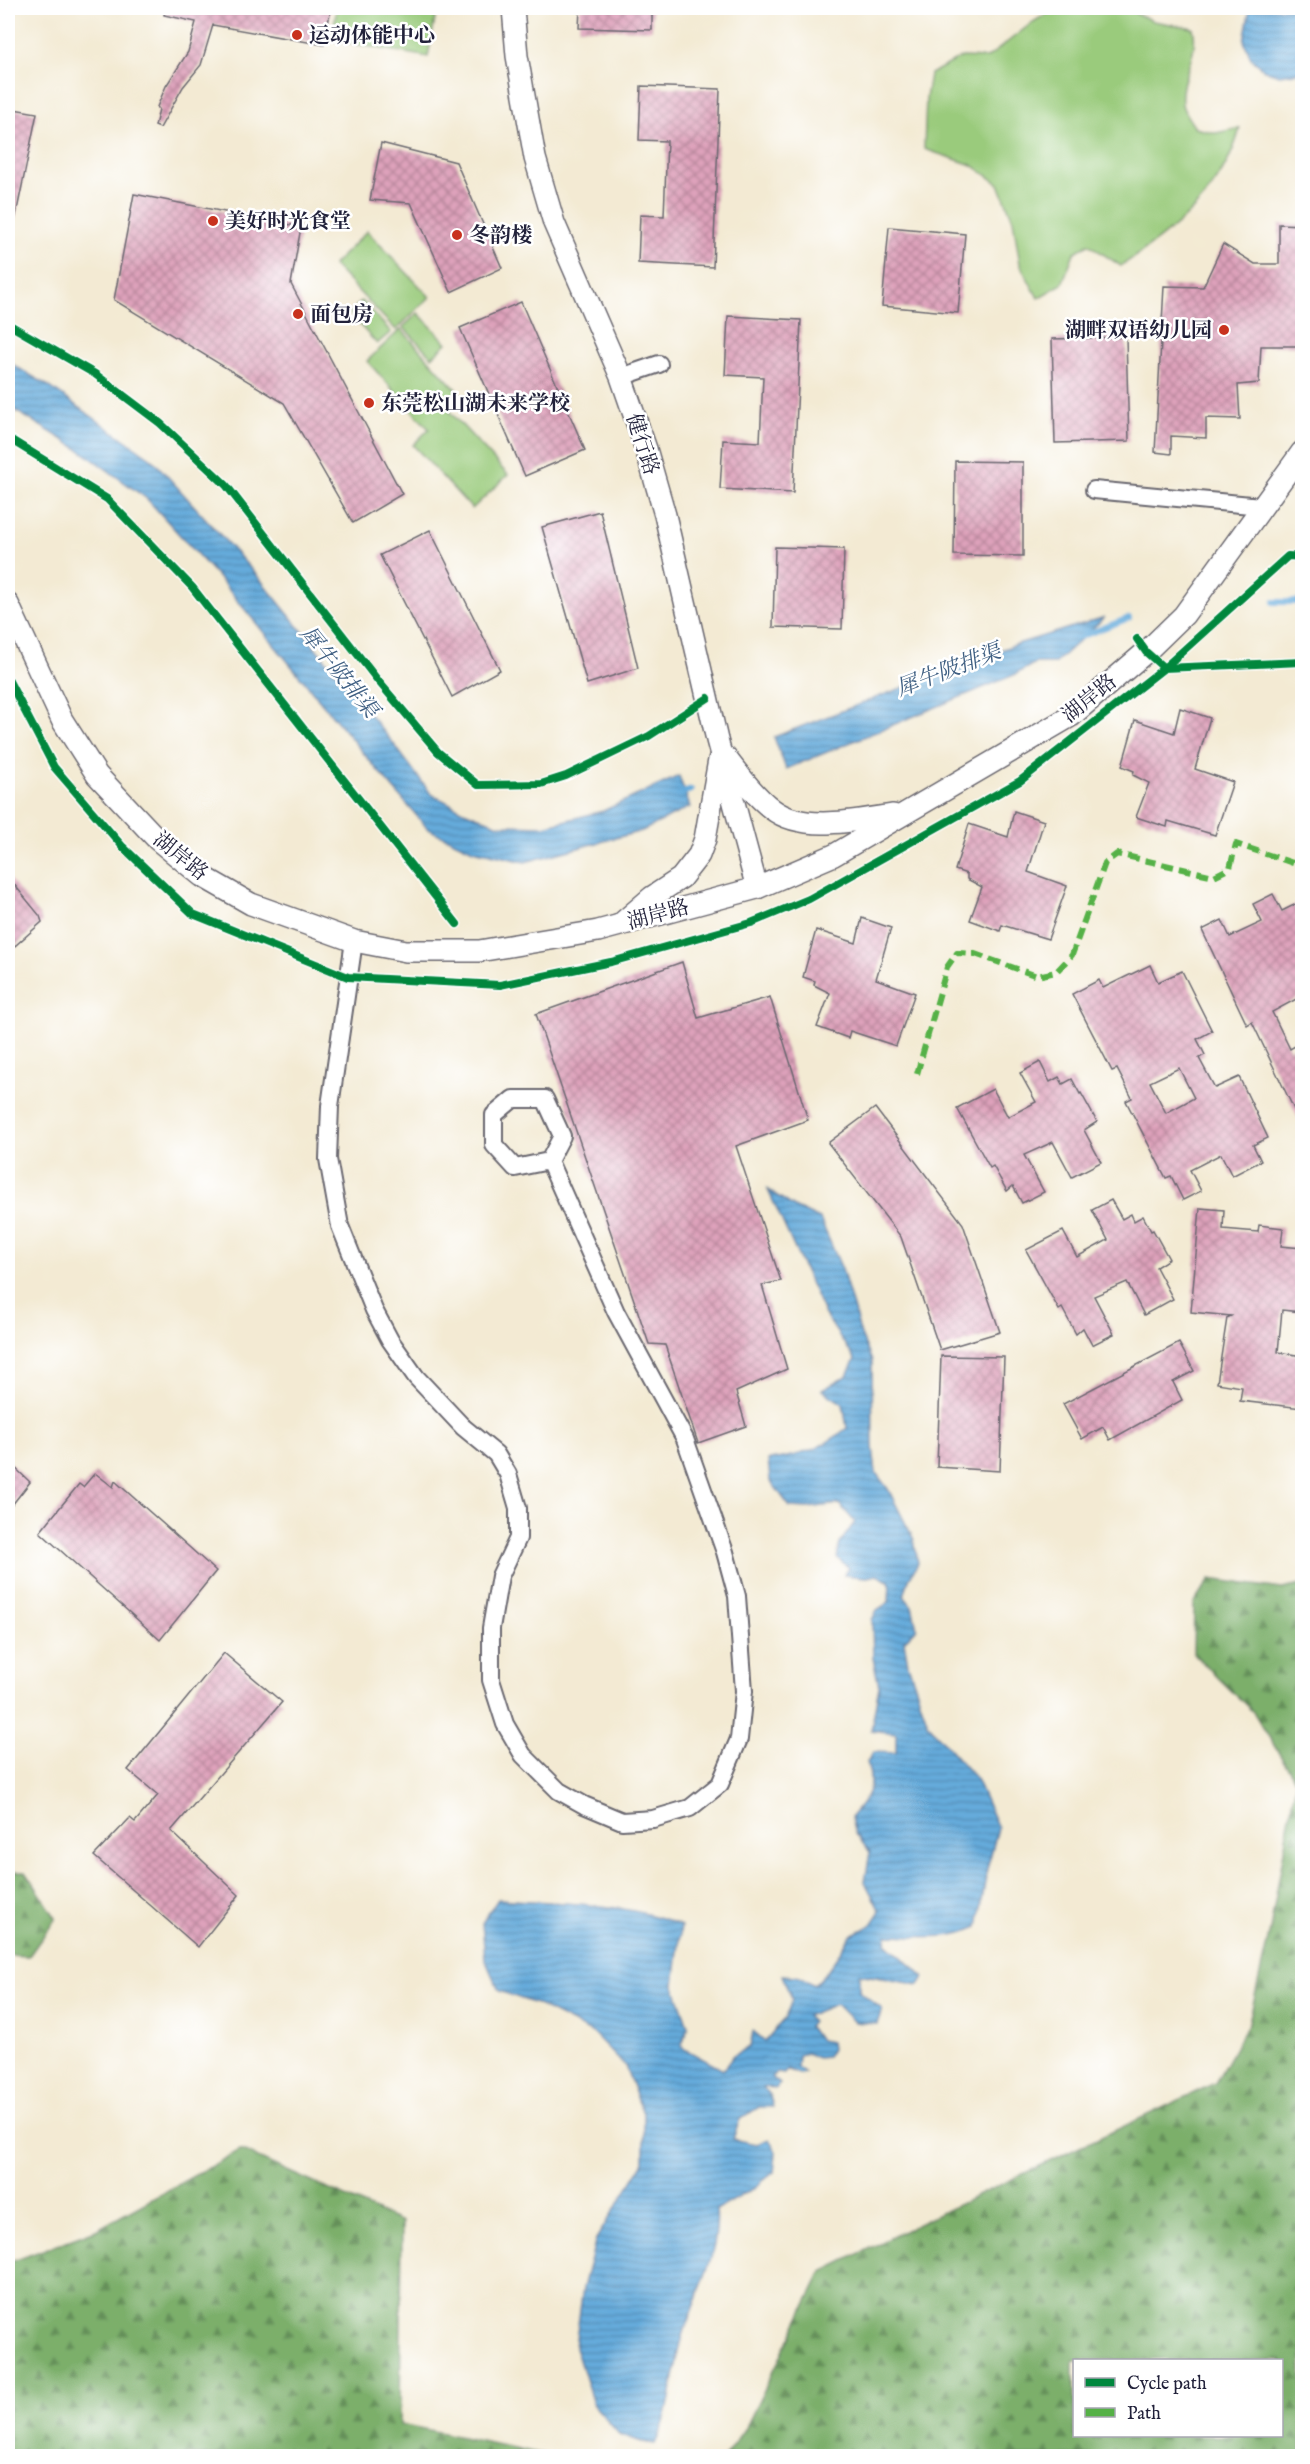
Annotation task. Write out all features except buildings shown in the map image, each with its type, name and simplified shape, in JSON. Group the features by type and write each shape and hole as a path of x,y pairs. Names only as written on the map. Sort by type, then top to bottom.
{"street":[{"name":"健行路","path":"513,8 517,56 535,158 554,223 621,377 665,515 720,750 757,888"},
{"path":"621,377 659,364"},
{"name":"湖岸路","path":"8,604 70,732 97,775 158,840 202,876 251,904 354,941 406,951 479,951 598,931 757,888 834,855 1071,716 1138,659 1184,615 1302,452"},
{"path":"1094,490 1261,506"},
{"path":"720,750 750,789 774,811 808,823 845,822 904,813"},
{"path":"618,925 652,897 681,878 699,855 705,839 720,750"},
{"path":"354,941 330,1106 328,1159 340,1226 374,1310 390,1340 416,1377 463,1427 496,1454 508,1474 518,1508 518,1538 500,1576 491,1638 490,1680 505,1724 523,1755 558,1791 622,1821 653,1819 690,1808 720,1784 739,1739 744,1691 737,1596 725,1552 685,1439 616,1312 549,1161"},
{"path":"545,1099 562,1136 549,1161 515,1168 494,1145 494,1115 513,1100 545,1099"}],"green space":[{"path":"337,8 437,8 428,57 331,40"},
{"path":"1056,8 1134,8 1135,13 1153,21 1193,28 1194,47 1183,84 1183,109 1195,128 1216,133 1240,128 1222,172 1209,191 1160,239 1121,266 1088,244 1074,253 1062,284 1038,298 1020,264 1013,220 999,184 972,165 924,149 926,98 930,74 962,57 987,58 1033,22"},
{"path":"367,231 430,297 396,330 333,265"},
{"path":"362,301 391,332 377,344 349,313"},
{"path":"418,313 447,343 432,357 403,327"},
{"path":"401,329 463,397 449,411 508,475 472,509 413,445 429,429 367,361"},
{"path":"1210,1579 1282,1589 1302,1585 1302,2456 725,2456 747,2425 822,2272 1215,2083 1249,2022 1270,1930 1296,1781 1254,1713 1193,1653 1194,1603"},
{"path":"8,1872 26,1872 56,1918 29,1956 8,1955"},
{"path":"240,2150 402,2222 400,2424 552,2456 8,2456 8,2263 96,2230"}],"water":[{"path":"1250,8 1302,8 1302,72 1279,75 1264,70 1251,58 1244,41"},
{"path":"8,362 47,385 152,459 259,578 393,743 431,794 499,825 544,826 603,811 679,776 690,807 642,831 525,862 473,850 428,829 218,577 147,499 80,450 8,406"},
{"path":"1105,617 1055,663 1035,663 1016,674 786,769 774,737 1014,645"},
{"path":"768,1190 796,1208 820,1219 842,1269 861,1335 872,1361 873,1447 876,1473 888,1489 914,1540 918,1563 909,1579 904,1596 912,1606 917,1628 904,1641 908,1664 928,1724 976,1779 998,1828 987,1869 978,1927 966,1932 943,1936 887,1935 886,1943 924,1977 919,1985 859,1974 859,1991 882,2009 877,2024 854,2022 836,2004 806,2016 812,2022 808,2027 820,2040 831,2042 832,2049 827,2057 817,2058 807,2053 798,2055 797,2067 805,2073 799,2074 787,2069 784,2074 777,2073 772,2077 780,2084 774,2089 763,2088 770,2096 773,2107 759,2107 740,2119 733,2139 757,2144 769,2139 776,2153 774,2172 754,2188 716,2210 714,2246 684,2333 667,2410 655,2444 619,2434 593,2404 575,2347 583,2288 596,2239 644,2162 644,2116 625,2066 593,2033 536,2004 499,1991 485,1959 482,1923 498,1899 617,1908 662,1918 681,1926 674,1985 688,2026 681,2047 723,2070 734,2055 750,2047 753,2031 765,2041 785,2018 792,2000 782,1975 797,1976 814,1985 827,1972 851,1935 870,1926 880,1911 865,1882 870,1852 855,1834 851,1817 866,1798 870,1786 867,1762 873,1752 896,1753 896,1733 871,1730 879,1686 873,1658 872,1620 877,1610 889,1602 890,1582 877,1575 867,1577 844,1575 849,1568 837,1558 840,1543 855,1522 839,1504 808,1508 790,1507 770,1480 768,1460 810,1450 847,1428 843,1404 822,1390 847,1376 855,1359 825,1315"}],"waterway":[{"name":"犀牛陂排渠","path":"1274,602 1302,602"},
{"name":"犀牛陂排渠","path":"1080,637 1129,618"},
{"name":"犀牛陂排渠","path":"677,795 691,790"}],"marked path":[{"path":"917,1074 947,967 957,953 975,954 1037,976 1056,972 1072,955 1105,863 1117,854 1214,876 1230,868 1236,844 1302,866"}],"cycle path":[{"path":"8,324 95,374 160,423 226,485 379,682 438,752 478,785 541,784 566,776 649,736 708,698"},
{"path":"8,438 107,499 192,587 457,924"},
{"path":"1137,639 1146,652 1164,668 1288,556 1302,557"},
{"path":"8,679 54,767 123,847 193,914 348,977 500,985 611,962 751,923 809,899 1020,781 1164,668 1302,662"}],"place":[{"name":"运动体能中心","path":"297,35"},
{"name":"美好时光食堂","path":"213,221"},
{"name":"冬韵楼","path":"457,235"},
{"name":"面包房","path":"298,314"},
{"name":"湖畔双语幼儿园","path":"1224,330"},
{"name":"东莞松山湖未来学校","path":"369,403"}]}
